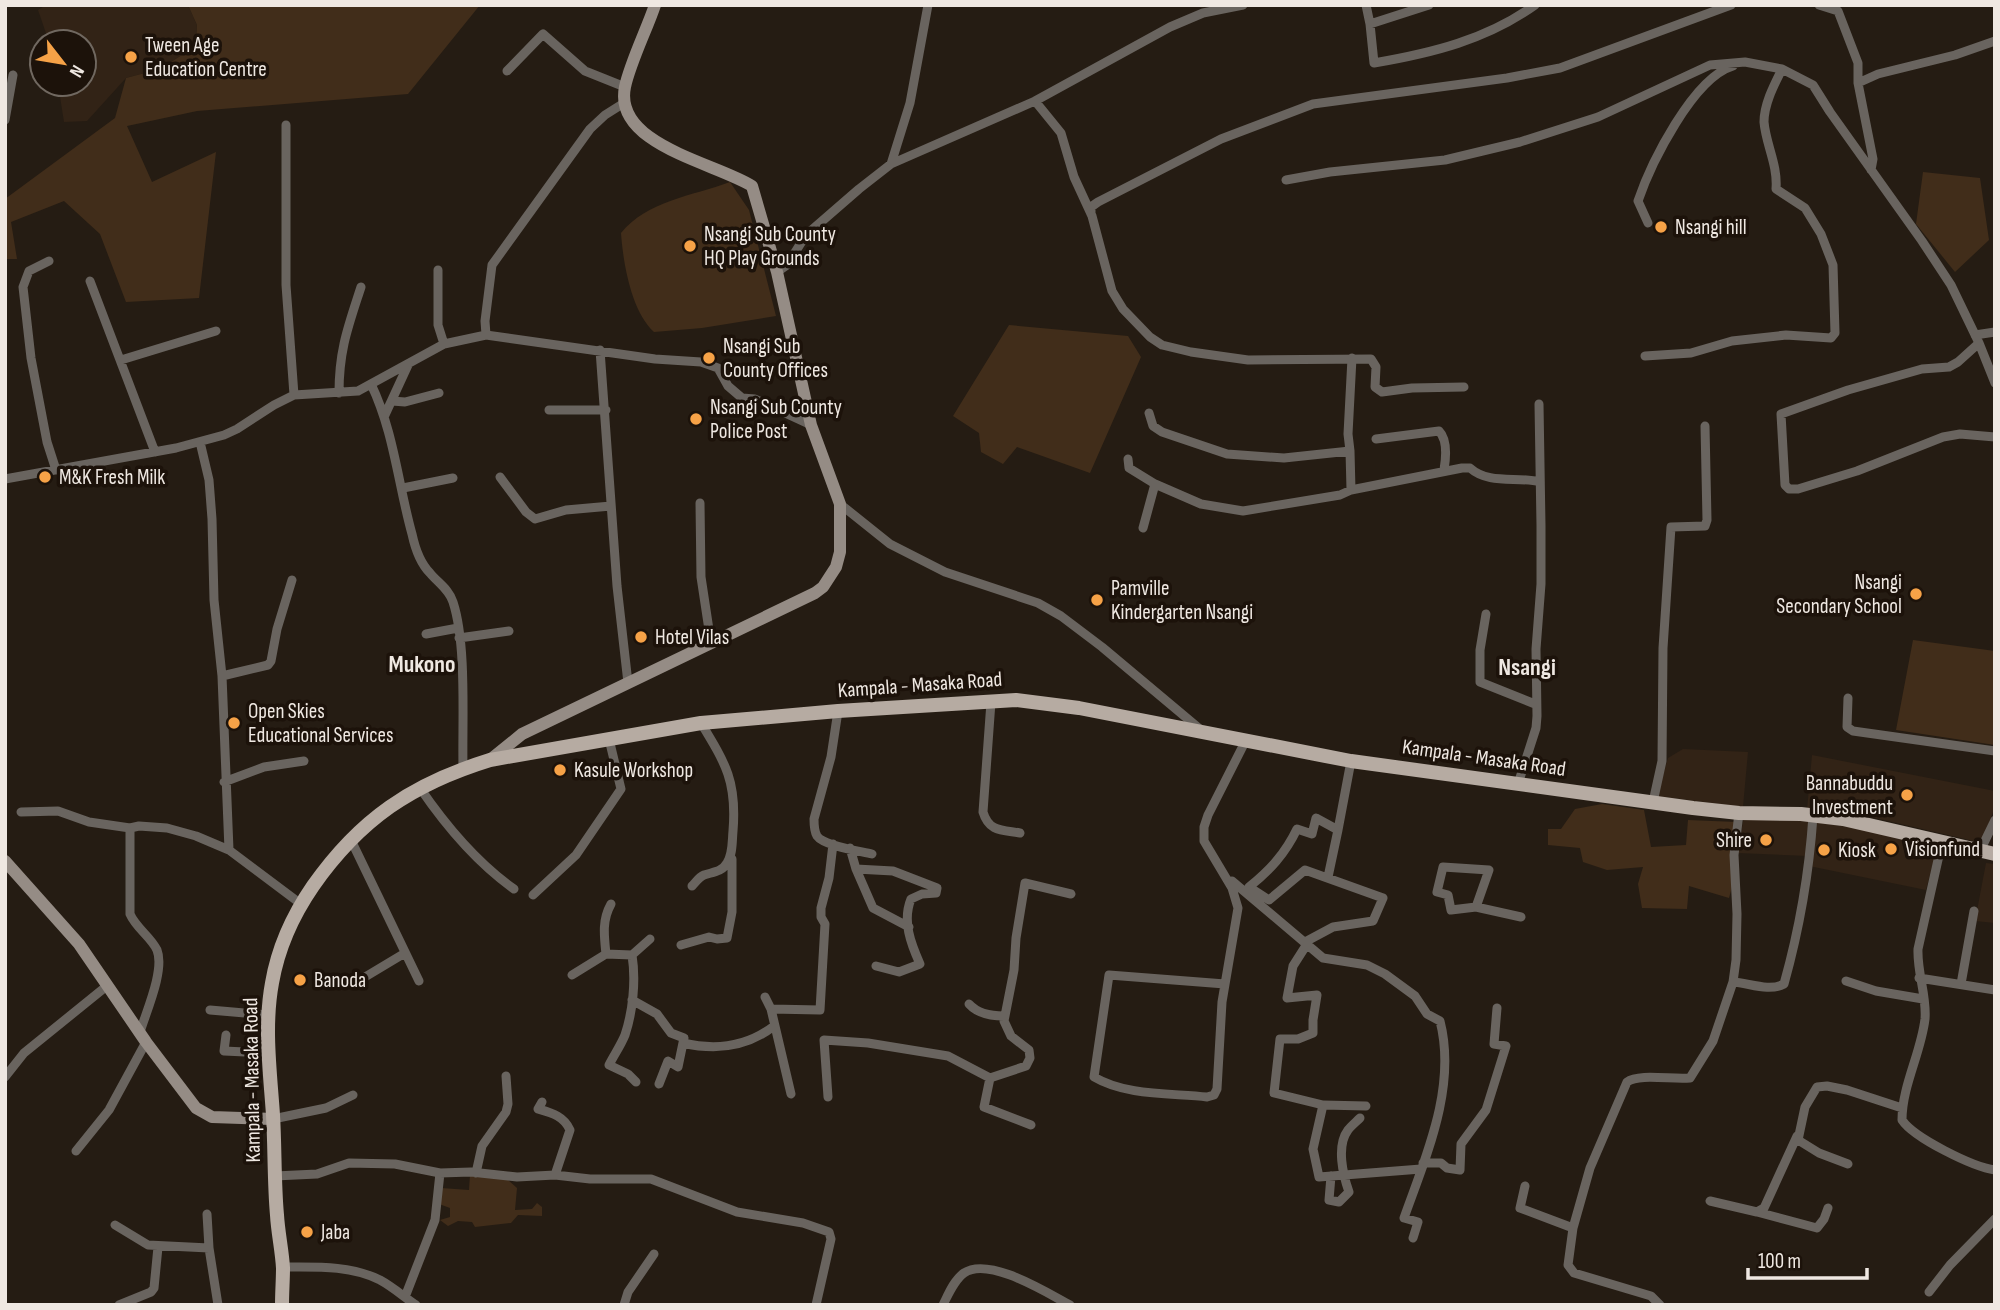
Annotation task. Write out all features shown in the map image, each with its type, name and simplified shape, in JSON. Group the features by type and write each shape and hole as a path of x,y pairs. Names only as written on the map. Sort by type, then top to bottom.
{"main road":[{"name":"Kampala - Masaka Road","path":"282,1305 283,1267 275,1176 268,1015 272,981 285,938 301,904 330,862 369,821 419,788 463,768 490,760 701,723 1016,700 1066,706 1351,761 1739,813 1813,816 1854,821 1987,852"}],"street":[{"path":"490,760 522,734 815,593 823,587 836,567 840,551 840,504 811,425 777,272 752,186 736,176 660,146 631,118 624,103 625,87 655,5"},
{"path":"891,164 910,103 928,6 918,5"},
{"path":"777,272 787,265 806,236 859,188 891,164 1035,102 1170,27 1203,13 1243,5"},
{"path":"1366,5 1374,63 1432,52 1511,22 1535,5"},
{"path":"1370,24 1429,5"},
{"path":"1091,216 1091,206 1195,152 1250,127 1313,104 1507,78 1560,68 1731,5"},
{"path":"1819,5 1838,8 1858,63 1857,83 1873,159 1871,170"},
{"path":"507,71 543,34 586,71 625,87"},
{"path":"1857,83 1878,74 1955,55 1995,41"},
{"path":"1648,223 1638,201 1668,132 1712,78 1727,68 1745,62"},
{"path":"1286,180 1466,157 1568,128 1710,65 1745,62 1782,69 1812,85 1951,285 1995,383"},
{"path":"1645,356 1691,353 1732,341 1786,335 1831,338 1835,333 1833,265 1821,234 1805,208 1776,189 1777,175 1767,142 1764,120 1768,101 1782,69"},
{"path":"5,120 13,75"},
{"path":"1035,102 1061,133 1074,177 1091,216 1112,291 1123,309 1162,345 1248,360 1371,359 1374,363 1375,387 1379,392 1464,387"},
{"path":"486,335 485,321 492,265 590,129 624,103"},
{"path":"286,125 286,285 294,395"},
{"path":"49,261 29,271 23,287 31,358 47,442 56,470"},
{"path":"438,270 438,325 444,344"},
{"path":"90,281 155,452"},
{"path":"339,393 342,346 361,287"},
{"path":"121,360 216,331"},
{"path":"1995,332 1977,339 1958,362 1949,367 1922,369 1848,390 1781,414 1786,485 1789,489 1798,489 1857,471 1943,437 1960,434 1995,437"},
{"path":"5,479 200,442 237,429 294,395 358,391 444,344 486,335 655,359 701,362 718,368 728,386 742,398 755,399 811,425"},
{"path":"600,350 611,506 628,683"},
{"path":"1351,490 1348,435 1352,358"},
{"path":"384,417 408,365"},
{"path":"371,384 384,417 403,488 411,534 428,571 451,596 458,633 463,768"},
{"path":"392,401 405,402 439,393"},
{"path":"1518,784 1536,728 1541,584 1539,404"},
{"path":"549,410 606,410"},
{"path":"1149,413 1153,426 1162,432 1227,454 1284,458 1350,451"},
{"path":"1653,802 1662,761 1663,648 1671,527 1705,526 1705,426"},
{"path":"1376,439 1438,431 1443,435 1445,443 1444,470"},
{"path":"200,442 209,480 212,519 214,600 222,676 226,757 224,782 229,850"},
{"path":"1128,459 1129,468 1155,484 1201,504 1243,511 1340,495 1351,490 1444,470 1470,468 1475,474 1485,477 1540,482"},
{"path":"500,477 534,519 566,510 611,506"},
{"path":"403,488 453,478"},
{"path":"1143,528 1155,484"},
{"path":"700,503 701,577 711,643"},
{"path":"840,504 890,544 945,572 1038,603 1061,616 1203,731"},
{"path":"222,676 268,665 271,661 277,629 292,580"},
{"path":"1486,614 1480,650 1479,682 1535,704"},
{"path":"426,634 509,631"},
{"path":"1848,698 1847,727 1853,731 1995,751"},
{"path":"991,702 983,812 986,822 994,828 1020,833"},
{"path":"838,711 831,757 814,819 816,835 822,841 872,854"},
{"path":"681,945 709,937 727,938 732,912 732,783 723,759 701,723"},
{"path":"533,895 576,855 621,789 609,739"},
{"path":"1225,984 1108,975 1094,1077 1101,1082 1145,1092 1207,1097 1214,1095 1217,1089 1225,984 1238,908 1227,878 1204,841 1204,827 1245,740"},
{"path":"224,782 264,767 304,761"},
{"path":"1328,877 1351,761"},
{"path":"419,788 446,824 489,872 514,889"},
{"path":"21,812 58,811 89,822 130,828 167,828 196,836 229,850 301,904"},
{"path":"1660,1305 1651,1296 1574,1273 1568,1265 1573,1228 1590,1168 1623,1088 1635,1077 1690,1078 1713,1041 1733,982 1737,934 1734,855 1739,813"},
{"path":"1733,982 1767,987 1780,987 1783,984 1806,893 1813,816"},
{"path":"1338,830 1316,818 1312,834 1297,829 1288,849 1271,869 1249,887 1269,900 1305,870 1383,898 1373,921 1333,927 1306,943 1293,966 1287,998 1317,995 1312,1020 1313,1033 1298,1040 1280,1040 1274,1093 1323,1104 1366,1105"},
{"path":"1987,852 1995,820"},
{"path":"76,1151 109,1110 143,1037 153,991 158,954 155,946 134,923 130,914 130,828"},
{"path":"350,838 419,981"},
{"path":"1942,842 1918,949 1925,1017 1902,1108 1902,1120 1914,1132 1982,1168 1995,1170"},
{"path":"771,1009 820,1010 825,924 821,917 821,908 829,878 833,844"},
{"path":"849,848 873,908 909,927"},
{"path":"692,886 701,876 721,870 732,854"},
{"path":"6,864 79,944 192,1104 202,1112 212,1117 273,1119 326,1108 354,1095"},
{"path":"1476,907 1489,870 1443,867 1437,892 1448,895 1451,910 1476,907 1521,917"},
{"path":"856,869 893,871 937,888 936,893 922,894 911,900 907,909 909,941 920,964 899,972 876,966"},
{"path":"1227,878 1324,957 1367,965 1385,974 1415,996 1427,1014 1440,1021 1445,1041 1446,1072 1432,1138 1404,1217 1418,1222 1413,1238"},
{"path":"828,1097 824,1040 868,1043 948,1056 990,1078 1026,1066 1030,1058 1029,1050 1006,1030 1004,1016 1014,970 1025,883 1071,894"},
{"path":"606,954 603,934 605,915 611,904"},
{"path":"1961,984 1974,911"},
{"path":"572,975 606,954 632,956 650,939"},
{"path":"360,980 405,953"},
{"path":"632,956 635,971 625,1035 609,1065 628,1074 636,1082"},
{"path":"1919,978 1995,990"},
{"path":"1846,981 1876,991 1923,999"},
{"path":"5,1077 32,1046 108,985"},
{"path":"765,998 771,1009 791,1094"},
{"path":"632,1000 657,1014 671,1033 684,1038 678,1067 668,1061 659,1084"},
{"path":"969,1004 975,1010 993,1016 1004,1016"},
{"path":"1323,1104 1313,1149 1316,1179 1441,1163 1447,1168 1460,1170 1461,1144 1486,1110 1506,1046 1494,1044 1497,1008"},
{"path":"210,1010 268,1015"},
{"path":"684,1043 719,1048 754,1040 774,1026"},
{"path":"226,1035 224,1051 269,1053"},
{"path":"476,1173 482,1146 506,1112 506,1076"},
{"path":"990,1078 984,1107 1031,1125"},
{"path":"1757,1212 1764,1208 1797,1136 1813,1090 1822,1085 1847,1090 1902,1108"},
{"path":"542,1102 538,1109 558,1115 570,1130 555,1175"},
{"path":"1331,1176 1329,1199 1339,1202 1349,1192 1343,1175 1343,1143 1346,1131 1360,1118"},
{"path":"1797,1136 1800,1143 1848,1164"},
{"path":"275,1176 317,1174 349,1163 394,1164 440,1174 476,1173 517,1177 555,1175 590,1179 651,1178 737,1212 803,1223 829,1232 831,1239 816,1305"},
{"path":"405,1297 435,1220 440,1174"},
{"path":"1525,1186 1520,1208 1573,1228"},
{"path":"1710,1201 1817,1227 1828,1208"},
{"path":"207,1214 218,1305"},
{"path":"1929,1292 1950,1265 1995,1219"},
{"path":"115,1225 148,1245 209,1248"},
{"path":"119,1305 151,1292 154,1288 158,1247"},
{"path":"624,1305 628,1292 654,1254"},
{"path":"283,1267 328,1267 358,1273 379,1279 416,1305"},
{"path":"943,1305 964,1273 980,1268 1019,1279 1070,1305"}],"shaded area":[{"name":"Tween Age Education Centre","path":"46,5 188,5 197,25 196,46 160,69 126,78 87,121 64,122 60,98 98,98 98,28 44,28 38,10"},
{"path":"188,5 480,5 408,94 197,111 127,126 152,182 216,152 199,298 126,302 100,234 64,201 11,222 17,259 5,259 5,199 115,118 126,78 160,69 196,46 197,25"},
{"path":"1923,172 1980,178 1989,240 1955,272 1916,224"},
{"name":"Nsangi Sub County HQ Play Grounds","path":"730,182 749,210 776,316 702,328 654,332 639,312 634,299 626,272 621,233 632,222 657,206"},
{"path":"1009,325 1128,336 1141,357 1090,473 1017,447 1003,464 981,452 979,433 953,416"},
{"path":"1913,640 1995,651 1995,745 1896,730"},
{"path":"1683,749 1748,752 1743,807 1657,796 1668,758"},
{"path":"1812,755 1995,791 1995,807 1985,833 1978,842 1854,813 1807,810"},
{"path":"1602,804 1644,810 1651,847 1686,845 1688,820 1737,822 1736,872 1729,898 1689,886 1687,909 1642,908 1638,884 1643,867 1607,870 1583,862 1580,848 1548,845 1548,829 1561,829 1575,809"},
{"path":"1744,817 1814,822 1878,831 1937,848 1926,890 1809,866 1808,856 1737,853"},
{"path":"1986,863 1995,864 1995,923 1975,921"},
{"path":"470,1175 507,1179 517,1188 515,1210 532,1209 537,1203 542,1207 542,1216 518,1215 511,1223 475,1227 472,1222 458,1221 448,1226 440,1220 450,1217 450,1208 439,1204 441,1188 469,1190"}],"place":[{"name":"Tween Age Education Centre","path":"131,57"},
{"name":"Nsangi hill","path":"1661,227"},
{"name":"Nsangi Sub County HQ Play Grounds","path":"690,246"},
{"name":"Nsangi Sub County Offices","path":"709,358"},
{"name":"Nsangi Sub County Police Post","path":"696,419"},
{"name":"M&K Fresh Milk","path":"45,477"},
{"name":"Nsangi Secondary School","path":"1916,594"},
{"name":"Pamville Kindergarten Nsangi","path":"1097,600"},
{"name":"Hotel Vilas","path":"641,637"},
{"name":"Open Skies Educational Services","path":"234,723"},
{"name":"Kasule Workshop","path":"560,770"},
{"name":"Bannabuddu Investment","path":"1907,795"},
{"name":"Shire","path":"1766,840"},
{"name":"Visionfund","path":"1891,849"},
{"name":"Kiosk","path":"1824,850"},
{"name":"Banoda","path":"300,980"},
{"name":"Jaba","path":"307,1232"}],"district":[{"name":"Mukono","path":"422,664"},
{"name":"Nsangi","path":"1527,667"}]}
